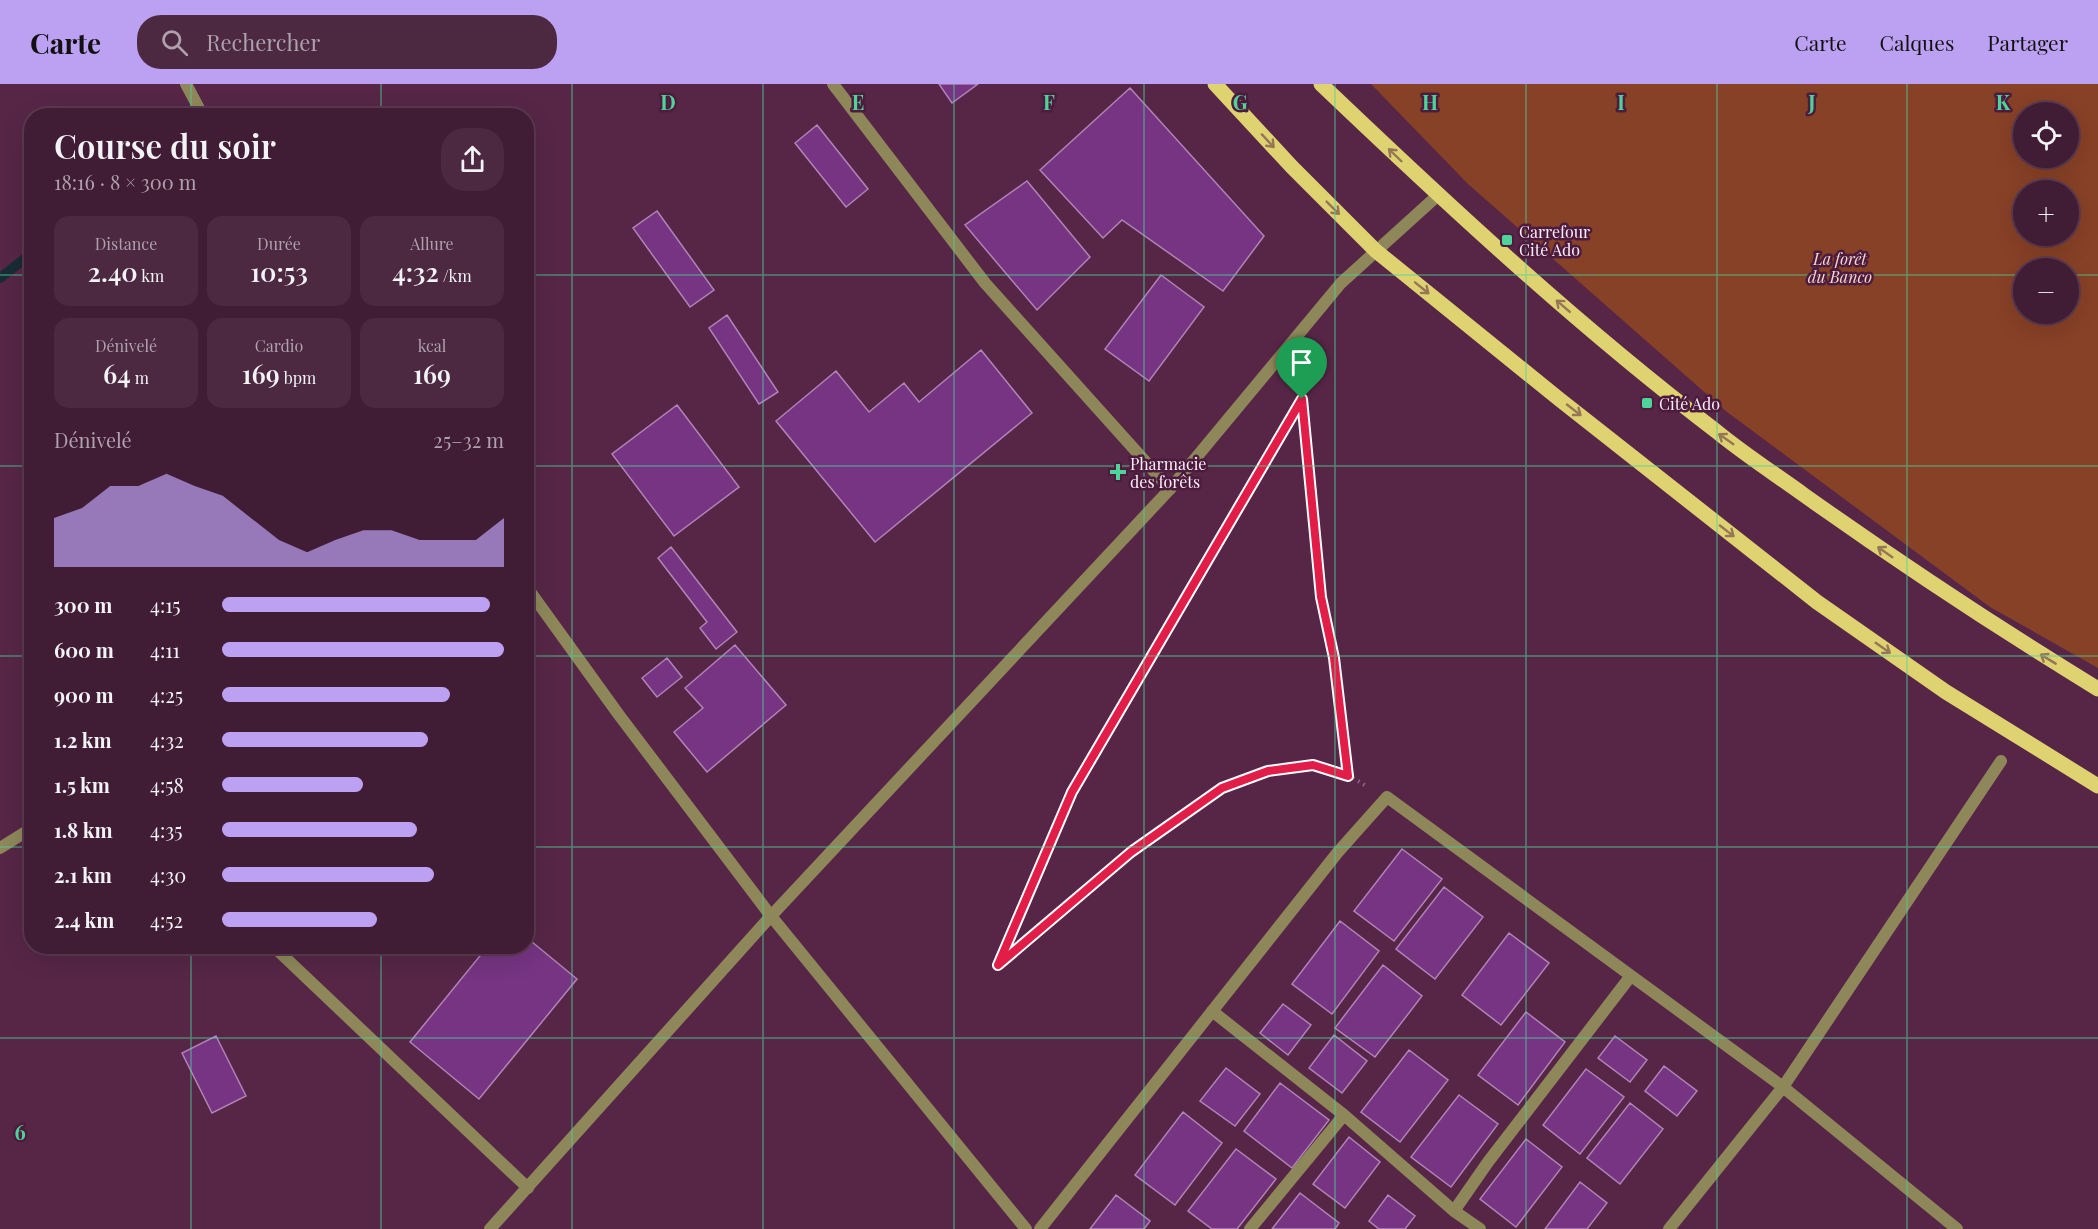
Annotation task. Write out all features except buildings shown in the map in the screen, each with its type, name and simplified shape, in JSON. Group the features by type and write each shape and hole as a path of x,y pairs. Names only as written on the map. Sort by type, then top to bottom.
{"main road":[{"path":"1215,84 1292,167 1376,251 1569,406 1817,602 1946,692 2098,786"},
{"path":"1321,84 1437,196 1607,344 1716,432 1894,559 2007,634 2098,689"}],"street":[{"path":"186,84 199,108"},
{"path":"833,84 985,283 1170,489"},
{"path":"490,1229 771,916 1170,489 1341,283 1437,196"},
{"path":"534,597 619,715 771,916 1026,1229"},
{"path":"1669,1229 1784,1087 2001,761"},
{"path":"1040,1229 1338,852 1387,797 1630,977 1784,1087 1957,1229"},
{"path":"0,848 24,833"},
{"path":"281,954 528,1188"},
{"path":"1454,1211 1488,1162 1630,977"},
{"path":"1212,1011 1344,1115 1454,1211 1480,1229"},
{"path":"1250,1229 1344,1115"}],"path":[{"path":"1320,346 1302,399 1072,792 998,965 1131,852 1222,788 1268,771 1313,765 1348,776 1387,797"},
{"path":"1302,399 1321,597 1334,658 1348,776"}],"green space":[{"name":"La forêt du Banco","path":"1371,84 2098,84 2098,668 1990,607 1727,412 1468,184"}],"waterway":[{"path":"0,278 24,259"}],"place":[{"name":"Carrefour Cité Ado","path":"1507,240"},
{"name":"Cité Ado","path":"1647,403"},
{"name":"Pharmacie des forêts","path":"1118,472"}],"route":[{"path":"1302,399 1321,597 1334,658 1348,776 1313,765 1268,771 1222,788 1131,852 998,965 1072,792 1302,399"}]}
